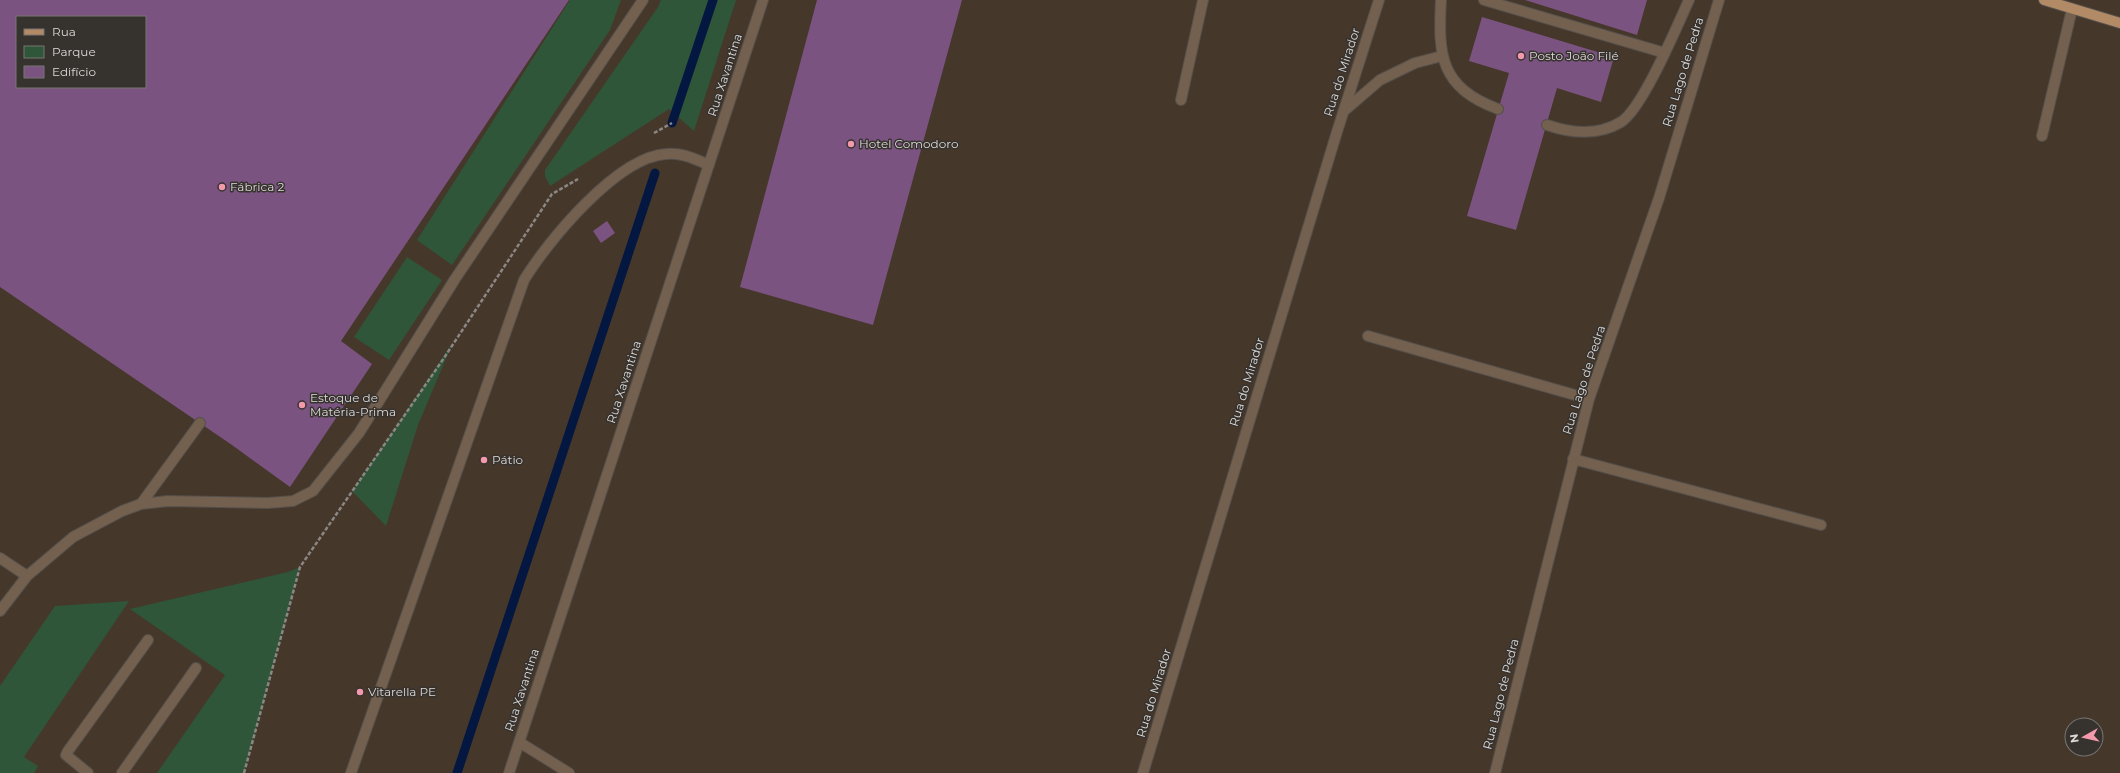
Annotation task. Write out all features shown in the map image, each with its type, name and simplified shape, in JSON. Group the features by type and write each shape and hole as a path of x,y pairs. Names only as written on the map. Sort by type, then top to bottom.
{"main road":[{"path":"2044,0 2120,23"}],"lane":[{"path":"0,612 27,576 73,537 122,511 141,504 168,501 268,504 293,501 313,491 359,433 455,279 643,0"},
{"name":"Rua Xavantina","path":"509,773 764,0"},
{"path":"1181,100 1203,0"},
{"name":"Rua do Mirador","path":"1143,773 1378,0"},
{"path":"1441,0 1440,27 1442,56 1447,70 1462,88 1478,101 1498,109"},
{"path":"1484,0 1665,53"},
{"path":"1546,125 1566,132 1594,132 1621,122 1634,109 1665,53 1690,0"},
{"name":"Rua Lago de Pedra","path":"1495,773 1589,399 1659,198 1719,0"},
{"path":"2042,136 2072,8"},
{"path":"1343,112 1380,80 1415,63 1442,56"},
{"path":"351,773 524,280 556,235 610,180 652,156 666,153 686,155 709,165"},
{"path":"1368,336 1589,399"},
{"path":"141,504 200,423"},
{"path":"1573,458 1821,526"},
{"path":"0,558 27,576"},
{"path":"88,773 69,760 66,755 148,640"},
{"path":"122,773 196,668"},
{"path":"519,742 569,773"}],"path":[{"path":"244,773 300,567 444,358"}],"shaded area":[{"path":"0,0 2120,0 2120,773 0,773"}],"green space":[{"path":"570,0 621,0 610,30 452,265 417,240"},
{"path":"661,0 736,0 694,131 669,109 550,186 545,176 545,170 658,7"},
{"path":"407,257 442,280 389,360 354,337"},
{"path":"453,342 418,425 386,526 352,491"},
{"path":"300,567 244,773 157,773 225,675 130,609 288,572"},
{"path":"129,601 24,757 38,766 34,773 0,773 0,686 55,606"}],"building":[{"name":"Fábrica 2","path":"0,0 569,0 341,341 372,364 290,487 232,445 0,287"},
{"name":"Hotel Comodoro","path":"817,0 962,0 873,325 740,287"},
{"path":"1525,0 1647,0 1637,35"},
{"path":"1482,17 1614,57 1601,102 1557,88 1516,230 1467,216 1509,73 1469,61"},
{"path":"607,221 615,233 601,243 593,231"}],"waterway":[{"path":"672,123 713,0"},
{"path":"457,773 655,173"}],"place":[{"name":"Posto João Filé","path":"1521,56"},
{"name":"Hotel Comodoro","path":"851,144"},
{"name":"Fábrica 2","path":"222,187"},
{"name":"Estoque de Matéria-Prima","path":"302,405"},
{"name":"Pátio","path":"484,460"},
{"name":"Vitarella PE","path":"360,692"}]}
